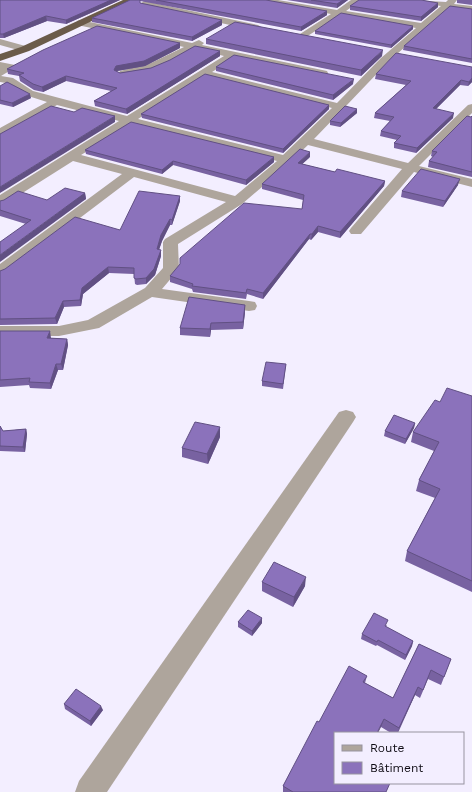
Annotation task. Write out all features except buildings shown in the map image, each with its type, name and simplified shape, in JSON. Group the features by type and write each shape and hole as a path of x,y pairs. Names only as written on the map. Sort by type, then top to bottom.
{"highway":[{"path":"0,58 118,0"},
{"path":"0,53 20,47 80,23 132,0"}],"street":[{"path":"152,0 144,4 265,29"},
{"path":"263,0 421,26"},
{"path":"318,39 299,35 340,13 358,0"},
{"path":"416,0 450,3 472,9"},
{"path":"0,331 59,331 93,324 150,292 171,269 170,242 237,201 286,160 307,141 364,81 398,54 421,26 450,3"},
{"path":"80,23 333,75"},
{"path":"221,31 234,23"},
{"path":"121,74 147,70 166,62 208,38"},
{"path":"0,42 20,47"},
{"path":"379,50 398,54"},
{"path":"0,201 233,54"},
{"path":"0,65 11,67 0,73"},
{"path":"205,73 340,107"},
{"path":"348,78 364,81"},
{"path":"0,79 9,80 29,93 56,101 286,160"},
{"path":"0,133 56,101"},
{"path":"356,231 410,167 472,107"},
{"path":"307,141 472,183"},
{"path":"70,156 237,201"},
{"path":"0,271 133,172"},
{"path":"150,292 249,306"},
{"path":"90,792 346,417"}]}
